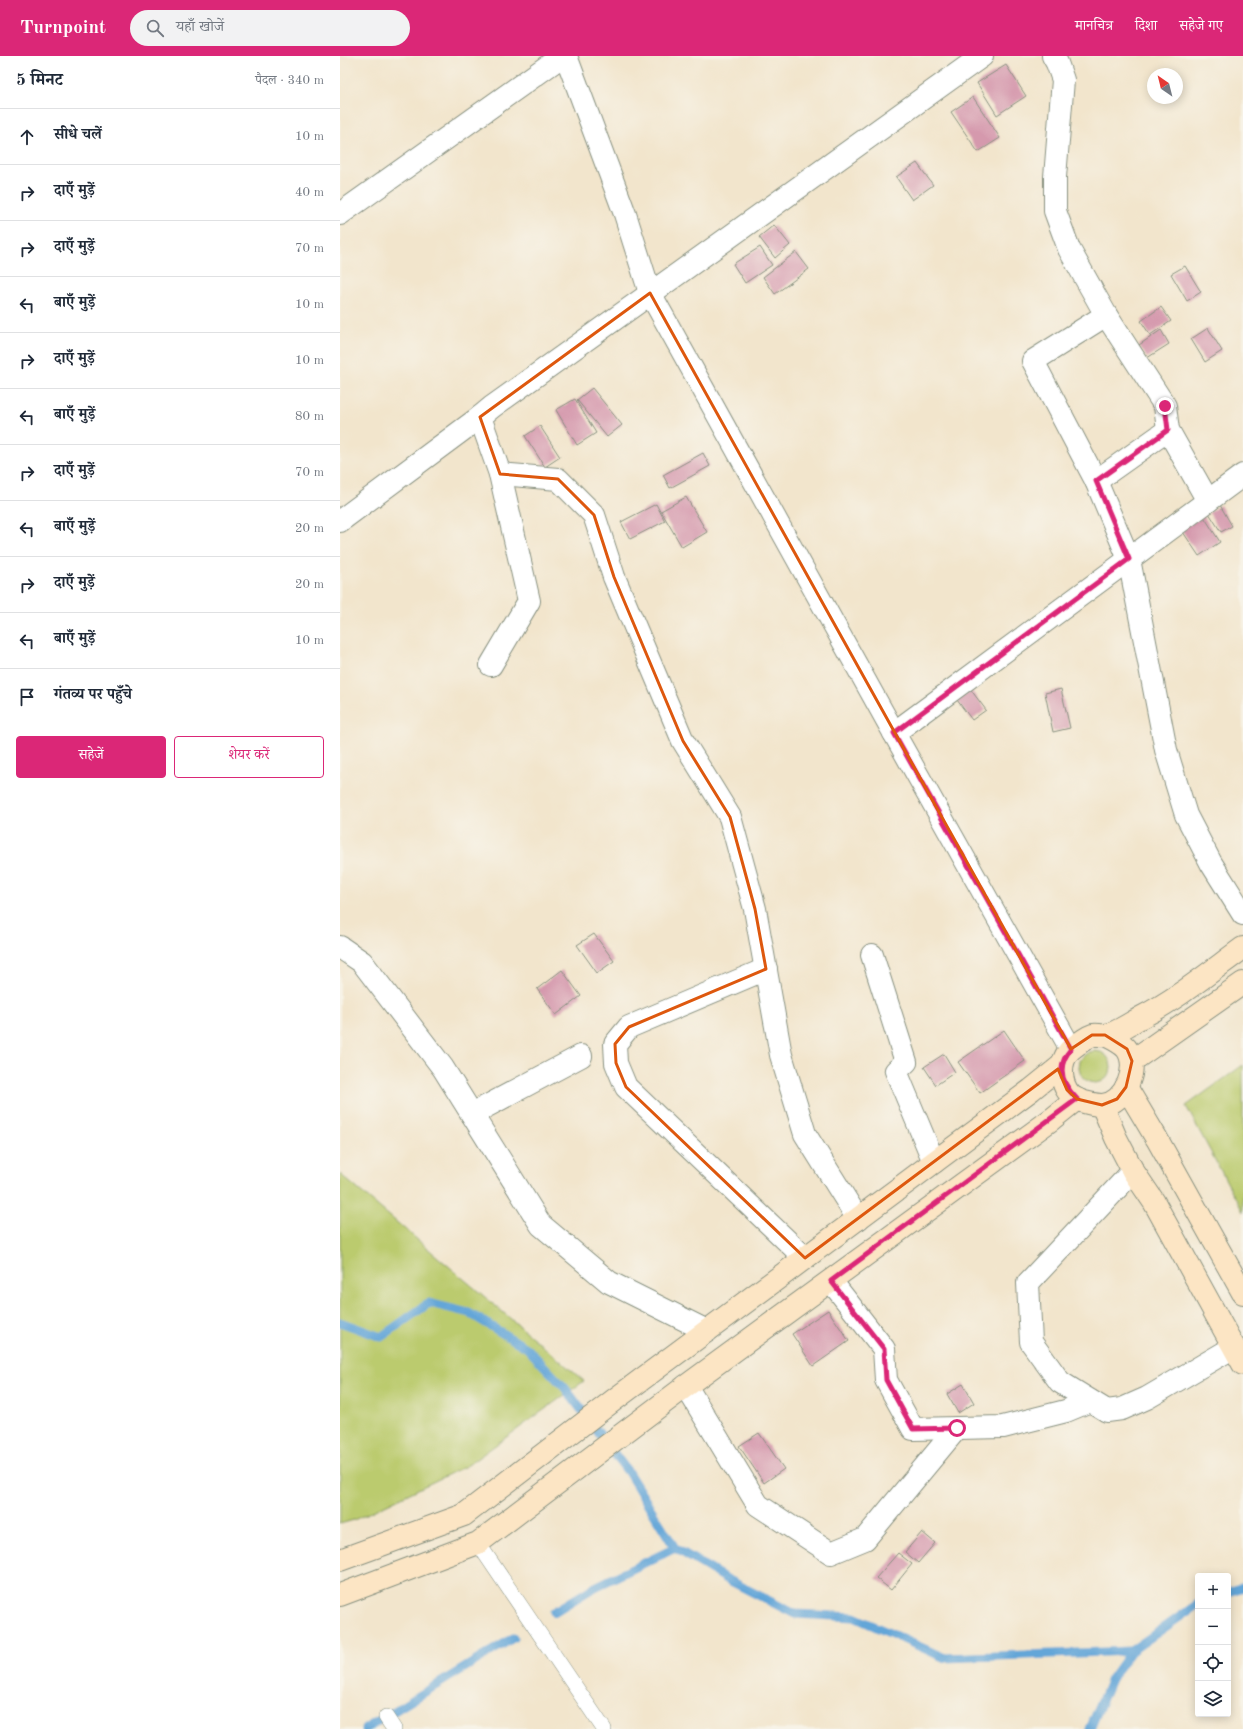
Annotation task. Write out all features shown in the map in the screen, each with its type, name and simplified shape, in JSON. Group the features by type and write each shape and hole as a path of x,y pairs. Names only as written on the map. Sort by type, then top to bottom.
{"main road":[{"path":"1106,1035 1141,1018 1174,998 1243,948"},
{"path":"1132,1061 1243,983"},
{"path":"340,1560 464,1515 614,1400 934,1162 1067,1057 1092,1035 1106,1035 1117,1040 1127,1049 1132,1061 1131,1073 1126,1087 1117,1099 1102,1105 1077,1099 1067,1090 1062,1078 1067,1057"},
{"path":"1126,1087 1157,1139 1243,1293"},
{"path":"340,1595 478,1543 686,1386 1077,1099"},
{"path":"1102,1105 1116,1138 1133,1171 1154,1202 1238,1356"}],"street":[{"path":"340,214 562,56"},
{"path":"566,56 625,214 650,294 894,733 1067,1057"},
{"path":"340,520 492,407 982,56"},
{"path":"1052,56 1057,63 1063,80 1054,177 1055,211 1069,249 1106,314 1165,406 1168,430 1208,501"},
{"path":"1106,314 1033,361 1096,481 1129,559 1166,750 1186,815 1211,863 1243,914"},
{"path":"480,417 500,474 529,601 491,665"},
{"path":"1096,481 1168,430"},
{"path":"500,474 558,479 594,515 614,577 683,742 730,817 755,909 781,1054 805,1134 858,1219"},
{"path":"894,733 1243,475"},
{"path":"340,948 362,962 443,1068 541,1225 609,1282 707,1331"},
{"path":"872,955 906,1062 896,1071 934,1162"},
{"path":"766,969 629,1027 615,1044 616,1063 626,1087 805,1258"},
{"path":"472,1114 582,1056"},
{"path":"1133,1171 1028,1283 1032,1342 1060,1382 1107,1411 1122,1409 1238,1356"},
{"path":"831,1281 884,1349 886,1380 913,1429 1003,1427 1066,1411 1090,1401"},
{"path":"686,1386 758,1505 831,1553 865,1539 957,1428"}],"lane":[{"path":"478,1543 604,1729"},
{"path":"386,1717 394,1729"}],"highlighted area":[{"path":"650,293 1071,1049 1092,1035 1105,1035 1127,1049 1132,1061 1126,1087 1117,1099 1102,1105 1077,1099 1067,1090 1058,1069 805,1258 626,1087 616,1063 615,1044 629,1027 766,969 755,909 730,817 683,741 614,577 594,515 558,479 500,474 480,417"}],"green space":[{"path":"1092,1051 1098,1051 1108,1058 1111,1067 1110,1073 1104,1080 1098,1083 1092,1083 1082,1076 1079,1070 1079,1064 1086,1054"},
{"path":"1243,1065 1243,1212 1186,1106"},
{"path":"340,1174 584,1381 468,1465 354,1520 340,1524"}],"building":[{"path":"1006,65 1026,96 997,115 977,83"},
{"path":"973,97 1000,138 978,152 951,112"},
{"path":"917,163 933,185 912,200 896,177"},
{"path":"774,225 790,245 775,258 759,237"},
{"path":"760,247 772,265 745,283 733,264"},
{"path":"796,252 809,269 775,294 763,277"},
{"path":"1185,266 1201,292 1187,301 1171,274"},
{"path":"1161,307 1171,321 1150,335 1141,321"},
{"path":"1208,328 1222,351 1205,362 1191,339"},
{"path":"1161,330 1169,344 1147,358 1139,345"},
{"path":"592,388 622,425 607,437 577,400"},
{"path":"575,399 596,433 577,445 556,410"},
{"path":"540,426 560,457 545,467 525,436"},
{"path":"703,453 710,466 670,488 663,475"},
{"path":"686,497 707,532 682,547 661,511"},
{"path":"656,504 665,521 630,539 621,522"},
{"path":"1220,505 1232,526 1221,532 1209,513"},
{"path":"1203,515 1220,542 1199,556 1181,529"},
{"path":"1061,689 1070,728 1053,732 1045,693"},
{"path":"971,690 986,710 972,720 957,700"},
{"path":"594,934 614,961 597,973 577,945"},
{"path":"562,970 581,996 556,1015 537,989"},
{"path":"1004,1030 1025,1061 980,1093 958,1062"},
{"path":"944,1054 955,1072 936,1085 924,1067"},
{"path":"828,1310 849,1341 813,1366 792,1334"},
{"path":"963,1384 974,1403 958,1413 947,1394"},
{"path":"759,1433 784,1469 764,1483 739,1446"},
{"path":"922,1532 935,1543 918,1563 905,1552"},
{"path":"898,1553 912,1564 891,1590 876,1578"}],"waterway":[{"path":"340,1322 381,1337 429,1303 469,1313 527,1348 565,1388 628,1472 675,1548 725,1578 795,1614 854,1617 945,1658 1131,1651"},
{"path":"554,1612 593,1588 675,1548"},
{"path":"1231,1591 1243,1587"},
{"path":"1090,1729 1111,1679 1131,1651 1195,1606"},
{"path":"365,1729 513,1638"}],"route":[{"path":"957,1428 913,1429 886,1380 884,1349 831,1281 1052,1119 1077,1099 1067,1090 1062,1078 1062,1065 1071,1049 894,733 1129,559 1096,481 1168,430 1165,406"}]}
